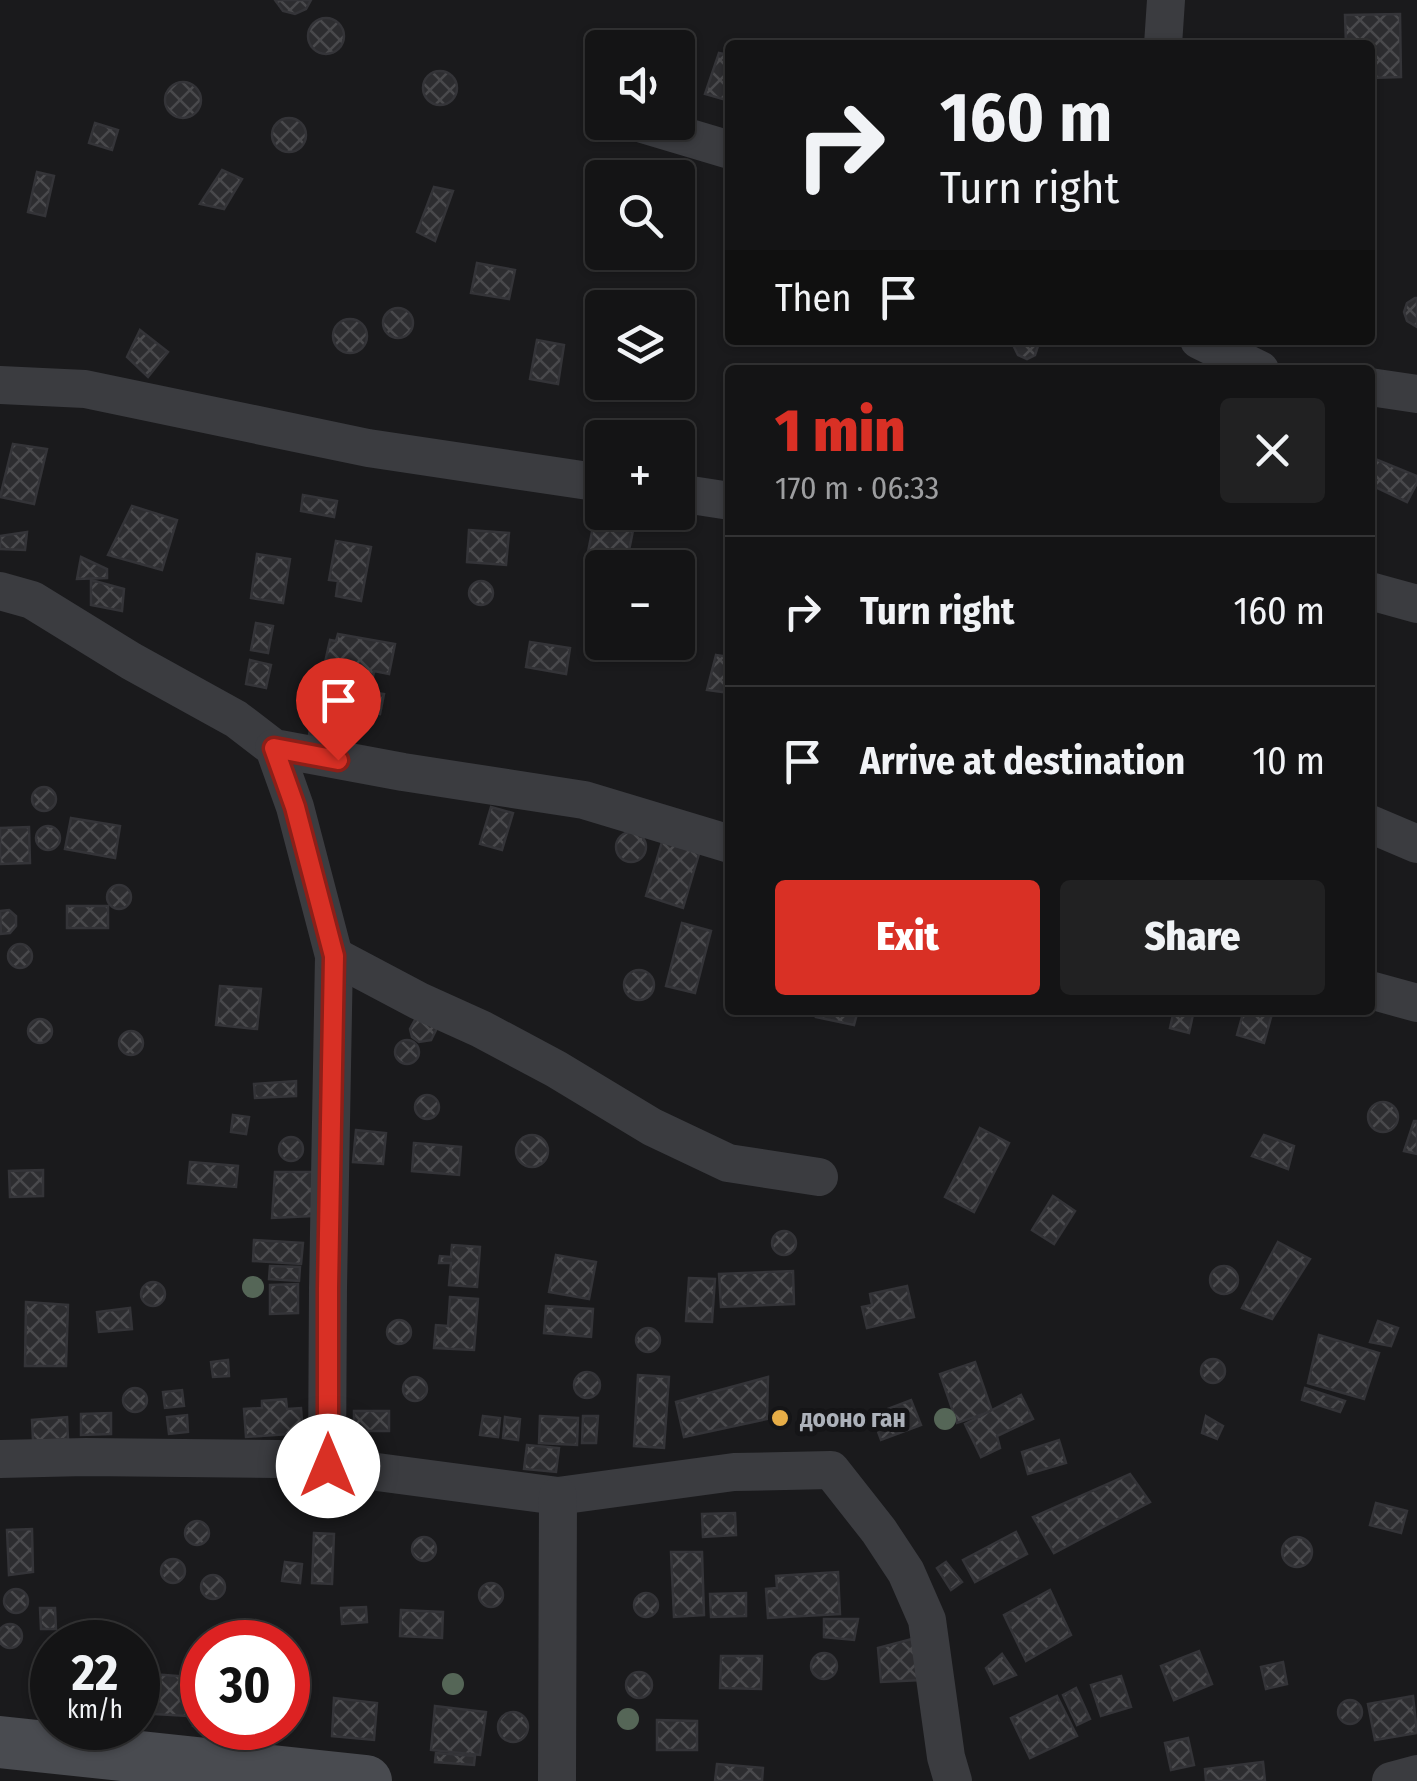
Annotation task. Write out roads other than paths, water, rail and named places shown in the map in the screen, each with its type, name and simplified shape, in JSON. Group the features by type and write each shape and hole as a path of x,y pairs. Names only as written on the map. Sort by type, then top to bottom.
{"main road":[{"path":"0,1742 366,1781"}],"street":[{"path":"1163,40 1166,0"},
{"path":"695,140 725,149"},
{"path":"1209,345 1250,365"},
{"path":"0,384 85,389 368,448 585,480"},
{"path":"1375,388 1417,394"},
{"path":"695,496 725,500"},
{"path":"0,591 32,600 236,719 274,748 584,800 725,842"},
{"path":"1375,592 1417,604"},
{"path":"274,748 295,807 334,956 328,1466"},
{"path":"1375,826 1417,844"},
{"path":"334,956 482,1029 652,1127 728,1163 818,1177"},
{"path":"1375,991 1417,1003"},
{"path":"0,1459 279,1458 558,1496 734,1472 831,1470 906,1572 926,1620 953,1781"},
{"path":"558,1496 558,1781"},
{"path":"1391,1781 1417,1774"}],"place":[{"name":"дооно ган","path":"780,1418"}]}
